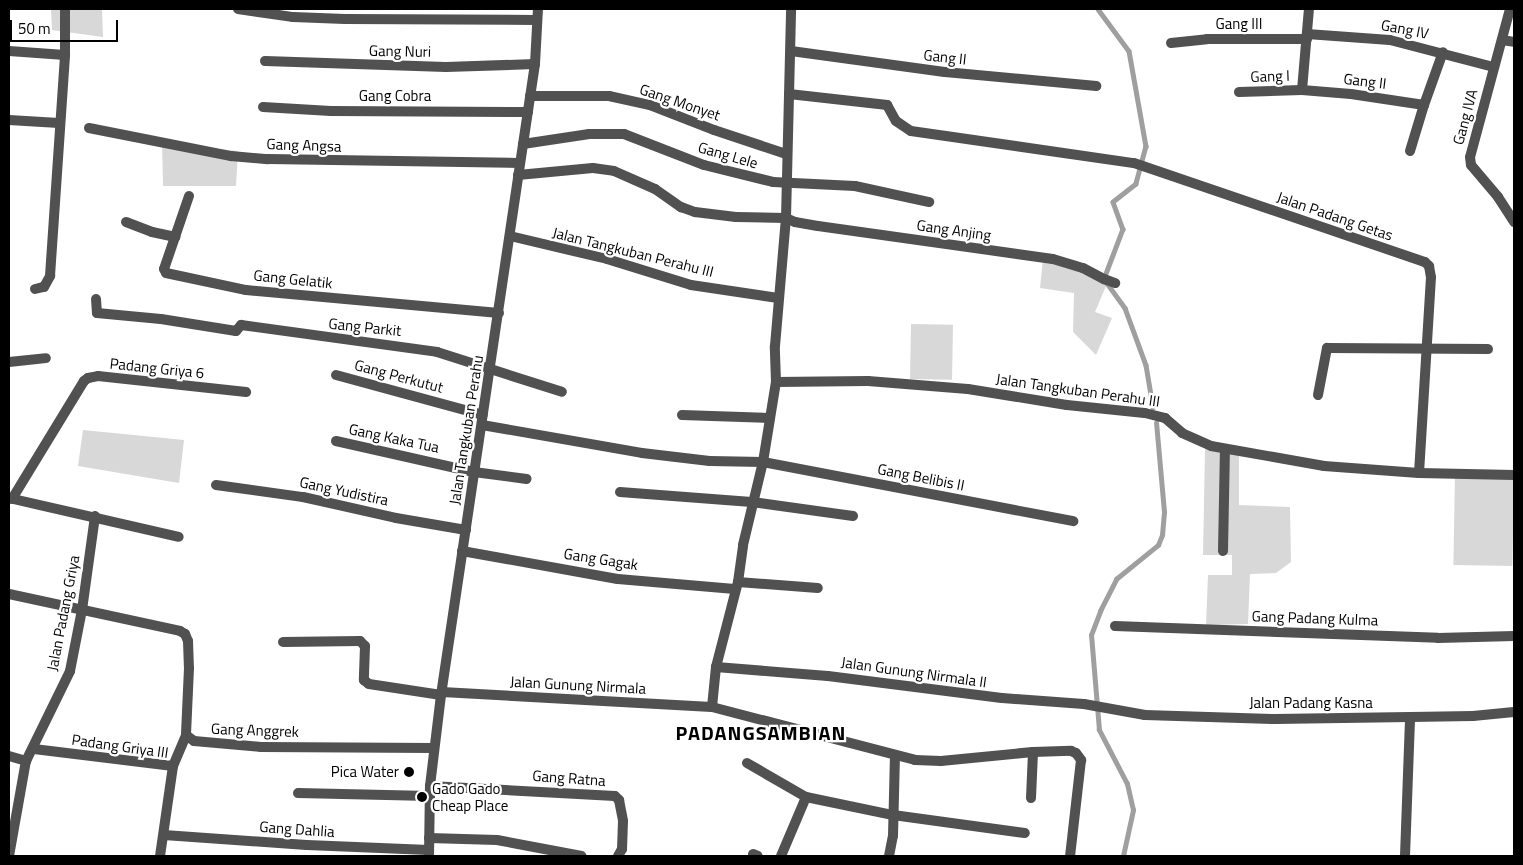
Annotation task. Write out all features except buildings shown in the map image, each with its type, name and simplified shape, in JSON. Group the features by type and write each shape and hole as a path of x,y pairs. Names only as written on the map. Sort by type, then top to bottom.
{"street":[{"path":"35,290 44,287 50,276 59,123 66,55 65,9"},
{"path":"238,9 293,17 336,19 537,20"},
{"name":"Jalan Tangkuban Perahu","path":"429,853 430,791 441,693 535,64 538,9"},
{"path":"712,707 716,667 737,586 752,502 763,462 776,382 775,346 786,218 786,154 791,9"},
{"path":"1302,90 1309,9"},
{"name":"Gang IVA","path":"1510,9 1470,152 1470,163 1498,196 1514,222"},
{"name":"Gang III","path":"1171,43 1207,39 1307,36"},
{"name":"Gang IV","path":"1307,36 1382,39 1444,52 1494,67"},
{"path":"1502,40 1514,42"},
{"path":"9,51 66,55"},
{"name":"Gang II","path":"791,52 936,71 1096,86"},
{"path":"1410,151 1424,104 1444,52"},
{"name":"Gang Nuri","path":"265,60 446,67 535,64"},
{"name":"Gang II","path":"1302,90 1351,94 1424,104"},
{"name":"Gang I","path":"1239,92 1302,90"},
{"name":"Jalan Padang Getas","path":"789,94 887,106 896,121 912,131 1134,163 1424,262 1429,266 1431,277 1419,472"},
{"name":"Gang Monyet","path":"530,96 609,96 642,104 786,154"},
{"name":"Gang Cobra","path":"262,107 331,111 528,112"},
{"path":"9,120 59,123"},
{"name":"Gang Angsa","path":"89,128 231,156 268,159 520,164"},
{"name":"Gang Lele","path":"523,144 589,134 624,134 704,165 773,182 855,186 929,202"},
{"name":"Gang Anjing","path":"518,175 592,168 614,171 655,189 682,207 695,212 736,217 786,218 795,222 818,226 1053,259 1083,268 1104,280 1115,283"},
{"name":"Gang Gelatik","path":"189,196 164,269 166,273 246,290 499,312"},
{"path":"126,222 152,232 175,237"},
{"name":"Jalan Tangkuban Perahu III","path":"510,236 607,259 691,285 778,298"},
{"name":"Gang Parkit","path":"96,300 97,313 238,330 241,325 324,338 393,345 437,352 491,368"},
{"path":"1318,395 1327,348 1426,347 1488,349"},
{"path":"9,362 46,358"},
{"path":"491,368 562,392"},
{"name":"Gang Perkutut","path":"336,375 482,420 642,453 710,461 763,462"},
{"name":"Padang Griya 6","path":"10,498 84,380 88,378 98,376 246,392"},
{"name":"Jalan Tangkuban Perahu III","path":"776,382 868,381 958,388 1067,405 1145,413 1165,418 1182,433 1211,446 1324,466 1514,475"},
{"path":"682,416 770,418"},
{"name":"Gang Kaka Tua","path":"336,441 474,472 528,479"},
{"path":"1223,551 1225,449"},
{"name":"Gang Belibis II","path":"763,462 1073,521"},
{"name":"Gang Yudistira","path":"216,485 303,497 396,518 466,530"},
{"path":"620,492 752,502 853,516"},
{"path":"10,498 95,516 179,537"},
{"name":"Jalan Padang Griya","path":"9,855 26,761 34,749 70,671 82,610 95,516"},
{"name":"Gang Gagak","path":"462,551 618,579 737,586 818,588"},
{"path":"9,594 180,631 185,634 188,641 189,668 186,735 173,766"},
{"name":"Gang Padang Kulma","path":"1115,626 1438,638 1514,636"},
{"name":"Jalan Gunung Nirmala","path":"283,642 360,641 365,646 364,680 368,684 441,693 712,707 895,756 928,762 1033,752 1071,751 1076,753 1081,760 1070,856"},
{"name":"Jalan Gunung Nirmala II","path":"716,667 828,676 1002,698 1084,704 1108,709"},
{"name":"Jalan Padang Kasna","path":"1108,709 1130,714 1275,719 1473,716 1514,712"},
{"path":"1405,856 1410,717"},
{"name":"Gang Anggrek","path":"186,735 199,743 235,745 434,748"},
{"name":"Padang Griya III","path":"34,749 173,766 160,856"},
{"path":"1031,798 1033,752"},
{"path":"9,756 26,761"},
{"path":"889,856 893,815 895,756"},
{"path":"747,764 806,797 893,815 1025,833"},
{"name":"Gang Ratna","path":"298,792 430,791 615,796 619,800 623,821 622,849 618,856"},
{"path":"781,856 806,797"},
{"name":"Gang Dahlia","path":"164,835 429,853"},
{"path":"429,838 497,840 582,856"},
{"path":"9,855 17,856"}],"shaded area":[{"path":"51,9 102,9 103,37 52,30"},
{"path":"162,143 238,151 236,186 163,186"},
{"path":"1043,259 1109,279 1095,312 1112,318 1096,355 1073,332 1074,293 1040,288"},
{"path":"911,324 953,325 952,380 910,379"},
{"path":"83,430 184,440 179,483 78,466"},
{"path":"1205,449 1239,453 1239,505 1290,507 1291,562 1276,573 1250,574 1248,624 1206,625 1208,575 1232,575 1232,555 1203,555"},
{"path":"1455,473 1514,474 1512,566 1453,565"}],"waterway":[{"path":"1098,9 1129,51 1146,146 1136,184 1113,202 1123,229 1104,279 1125,308 1146,365 1153,407"},
{"path":"1123,856 1133,810 1127,784 1099,730 1091,635 1100,611 1116,579 1158,545 1162,535 1164,512 1156,423"}],"place":[{"name":"Pica Water","path":"409,772"},
{"name":"Gado Gado Cheap Place","path":"422,797"}],"district":[{"name":"PADANGSAMBIAN","path":"761,732"}]}
